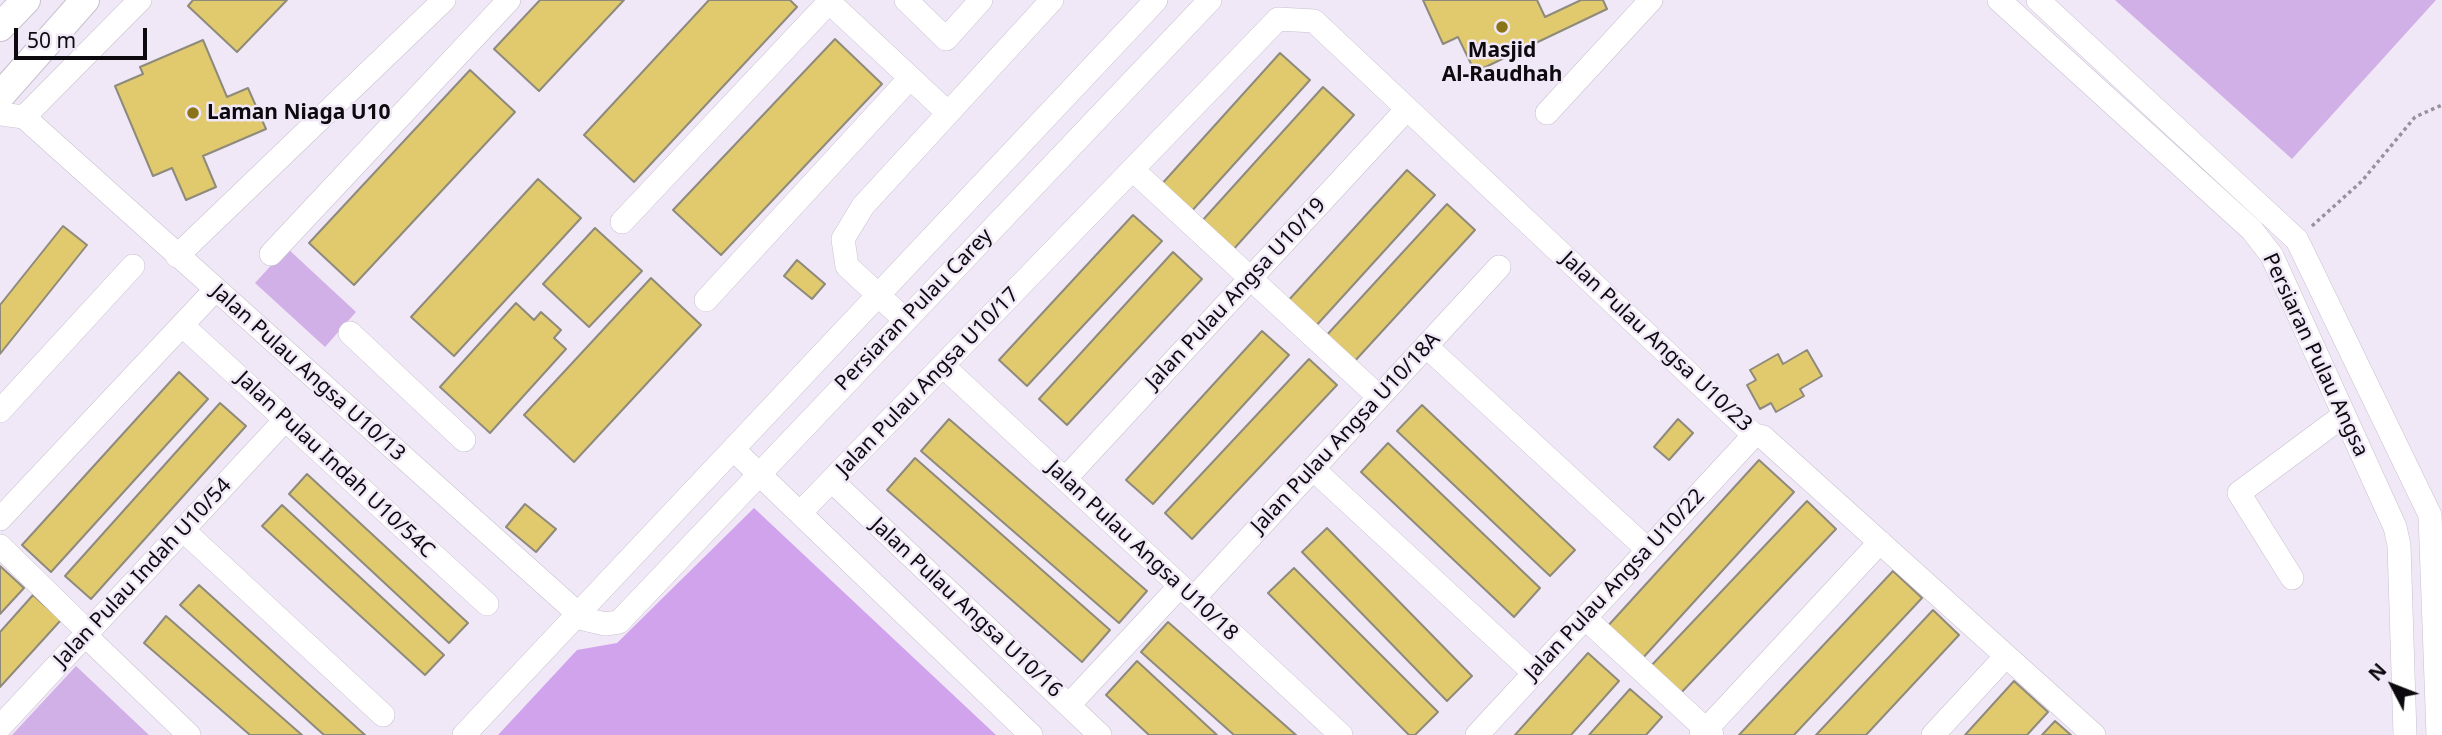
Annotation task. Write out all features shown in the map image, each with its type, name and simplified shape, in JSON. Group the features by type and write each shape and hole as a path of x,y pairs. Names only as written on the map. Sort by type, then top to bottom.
{"main road":[{"path":"0,27 26,0"},
{"path":"0,75 83,0"},
{"path":"0,96 83,0"}],"street":[{"path":"0,114 24,117 140,0"},
{"path":"177,256 444,0"},
{"path":"271,254 509,0"},
{"path":"906,0 946,38 981,0"},
{"name":"Persiaran Pulau Carey","path":"464,735 1156,0"},
{"path":"1547,113 1651,0"},
{"name":"Persiaran Pulau Angsa","path":"1999,0 2252,230 2272,256 2395,527 2399,545 2405,735"},
{"name":"Persiaran Pulau Angsa","path":"2038,0 2297,240 2430,515 2438,735"},
{"path":"622,222 828,1 947,112"},
{"path":"904,319 847,266 843,239 863,206 1044,3"},
{"name":"Persiaran Pulau Carey","path":"619,622 1202,3"},
{"name":"Jalan Pulau Angsa U10/23","path":"1278,19 1314,21 1754,435 1763,437 2094,735"},
{"name":"Jalan Pulau Angsa U10/17","path":"800,513 1278,19"},
{"path":"706,300 910,78"},
{"name":"Jalan Pulau Angsa U10/19","path":"1065,479 1408,109"},
{"name":"Jalan Pulau Angsa U10/13","path":"24,117 578,614 584,619 605,624 619,622"},
{"path":"1133,170 1379,397"},
{"path":"2272,256 2297,240"},
{"path":"0,411 133,266"},
{"name":"Jalan Pulau Angsa U10/18A","path":"1069,705 1313,469 1499,267"},
{"path":"0,519 215,290"},
{"name":"Jalan Pulau Indah U10/54C","path":"183,326 486,604"},
{"path":"350,333 464,440"},
{"path":"1426,346 1648,550"},
{"name":"Jalan Pulau Angsa U10/18","path":"943,366 1341,735"},
{"path":"2292,578 2239,493 2344,415"},
{"name":"Jalan Pulau Indah U10/54","path":"0,727 285,420"},
{"name":"Jalan Pulau Angsa U10/22","path":"1477,735 1754,435"},
{"path":"734,450 1031,735"},
{"path":"1313,469 1534,673"},
{"name":"Jalan Pulau Angsa U10/16","path":"832,481 1100,735"},
{"path":"183,530 383,715"},
{"path":"1585,618 1707,733 1880,542"},
{"path":"0,546 188,735"},
{"path":"1933,735 2006,656"}],"path":[{"path":"2297,240 2362,181 2415,117 2442,105"}],"shaded area":[{"path":"2115,0 2436,0 2292,159"},
{"path":"287,248 356,312 325,347 255,283"},
{"path":"754,508 996,735 498,735 577,650 617,643"},
{"path":"76,666 149,735 12,735"}],"building":[{"path":"193,0 287,0 237,52 188,6"},
{"path":"540,0 624,0 539,91 494,49"},
{"path":"709,0 790,0 797,7 634,182 584,135"},
{"name":"Masjid Al-Raudhah","path":"1423,0 1537,0 1545,17 1581,0 1603,0 1607,9 1475,72 1458,37 1443,44"},
{"path":"835,39 882,84 721,255 673,210"},
{"name":"Laman Niaga U10","path":"203,40 227,97 248,88 266,129 203,156 216,187 186,200 172,168 153,176 115,86 143,74 140,67"},
{"path":"1280,53 1310,80 1190,213 1160,186"},
{"path":"470,70 515,112 354,285 309,243"},
{"path":"1323,87 1354,115 1232,251 1201,222"},
{"path":"1407,170 1435,195 1315,327 1287,302"},
{"path":"538,179 581,218 454,356 411,317"},
{"path":"1447,204 1475,230 1353,363 1325,337"},
{"path":"1133,215 1162,241 1027,386 999,360"},
{"path":"63,226 87,245 0,354 0,305"},
{"path":"595,228 642,271 589,327 543,284"},
{"path":"1173,252 1202,279 1067,425 1039,399"},
{"path":"797,260 825,284 812,299 784,276"},
{"path":"651,278 701,325 574,462 524,415"},
{"path":"516,303 534,320 541,312 561,330 554,338 566,349 490,433 440,387"},
{"path":"1262,331 1289,355 1153,504 1126,480"},
{"path":"1807,350 1822,376 1800,389 1804,396 1776,412 1771,403 1760,409 1747,385 1756,380 1750,370 1778,354 1783,364"},
{"path":"1309,359 1337,385 1192,539 1165,513"},
{"path":"179,372 208,399 51,572 22,545"},
{"path":"220,403 246,426 91,599 65,576"},
{"path":"1422,405 1575,550 1550,576 1397,431"},
{"path":"949,419 1147,591 1119,623 921,451"},
{"path":"1678,419 1693,433 1669,460 1654,447"},
{"path":"1388,443 1540,588 1514,617 1361,472"},
{"path":"915,458 1110,630 1082,662 887,490"},
{"path":"1759,460 1794,492 1641,660 1606,628"},
{"path":"307,474 468,623 449,643 289,494"},
{"path":"1807,501 1836,529 1678,696 1649,668"},
{"path":"525,504 556,529 536,552 506,527"},
{"path":"282,505 444,655 425,675 262,526"},
{"path":"1327,528 1472,676 1447,701 1302,552"},
{"path":"0,566 24,588 0,614"},
{"path":"1294,568 1438,712 1415,735 1409,735 1268,593"},
{"path":"1893,571 1922,598 1794,735 1739,735"},
{"path":"199,585 365,735 324,735 180,605"},
{"path":"33,595 61,620 0,687 0,632"},
{"path":"1933,610 1959,635 1866,735 1816,735"},
{"path":"166,616 302,735 250,735 144,643"},
{"path":"1168,622 1296,735 1234,735 1141,652"},
{"path":"1588,653 1619,681 1571,735 1515,735"},
{"path":"1137,661 1217,735 1149,735 1106,695"},
{"path":"2014,681 2048,712 2027,735 1965,735"},
{"path":"1630,689 1662,717 1646,735 1589,735"},
{"path":"2055,721 2071,735 2042,735"}],"place":[{"name":"Masjid Al-Raudhah","path":"1502,27"},
{"name":"Laman Niaga U10","path":"193,113"}]}
